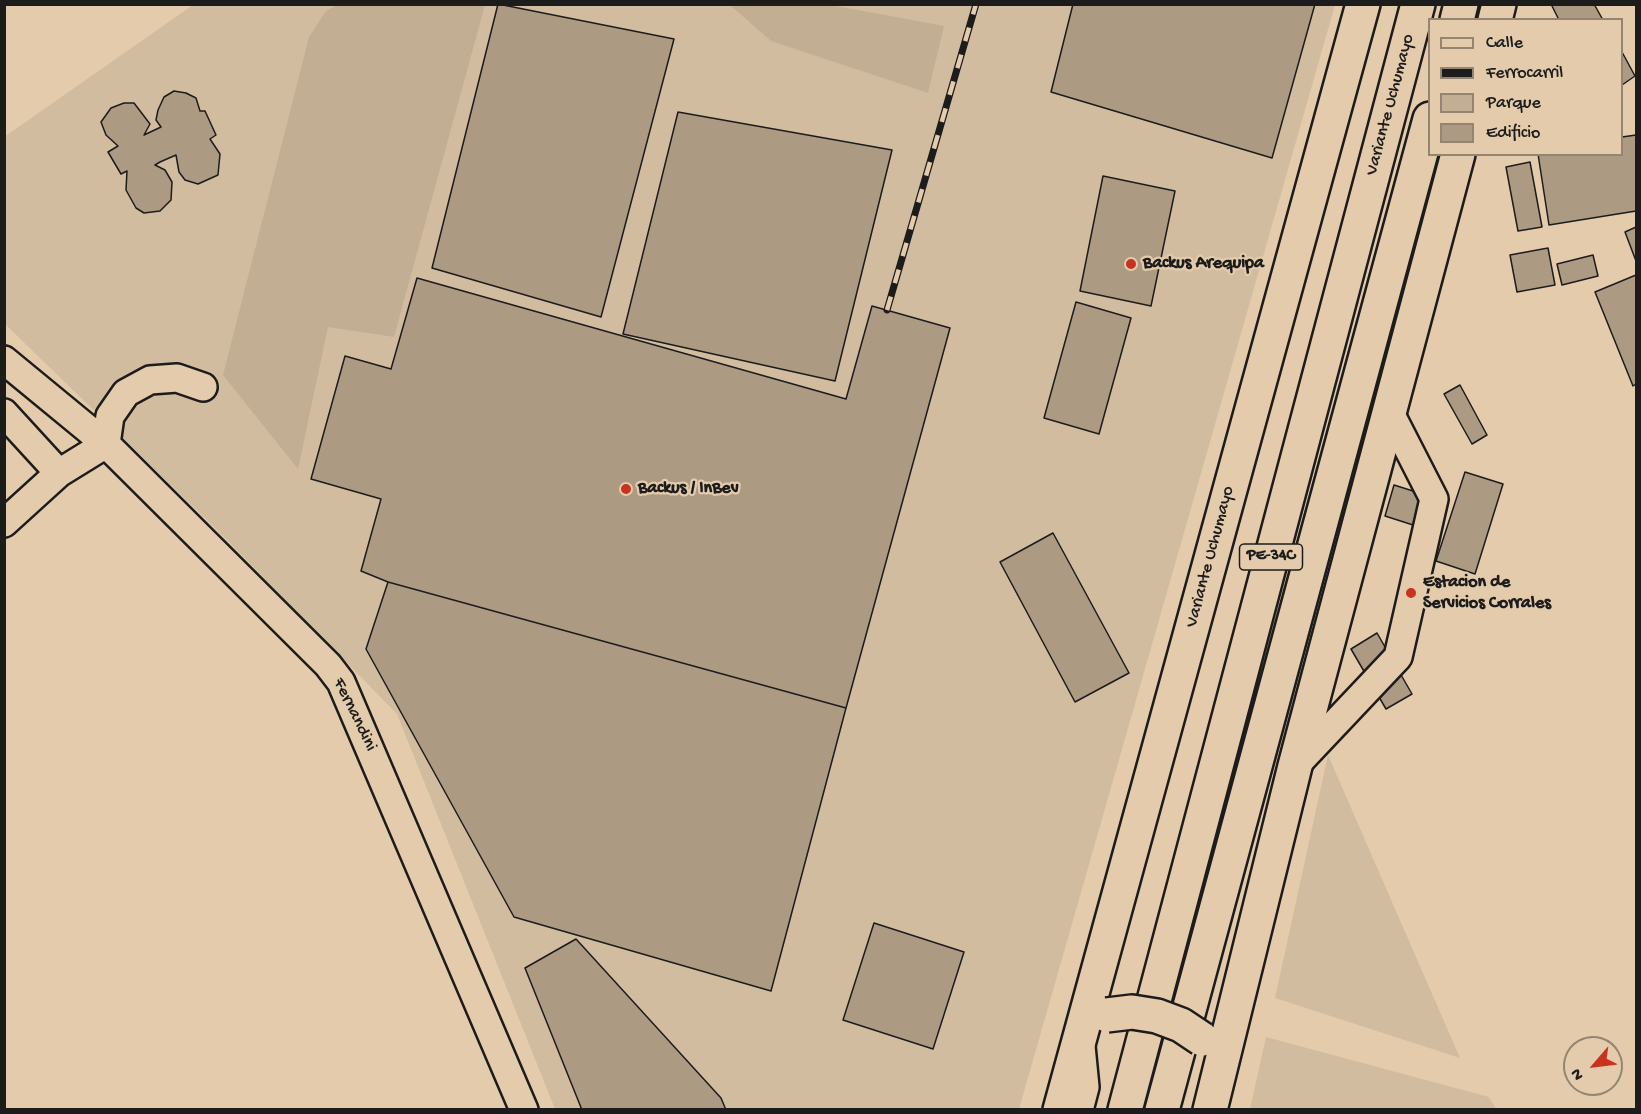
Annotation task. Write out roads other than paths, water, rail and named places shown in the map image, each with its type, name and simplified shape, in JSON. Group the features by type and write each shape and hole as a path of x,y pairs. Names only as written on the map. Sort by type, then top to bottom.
{"main road":[{"name":"Variante Uchumayo","path":"1060,1110 1079,1033 1363,4"},
{"name":"Variante Uchumayo","path":"1125,1110 1418,4"},
{"name":"PE-34C","path":"1162,1110 1428,126"},
{"path":"1210,1110 1295,766 1457,156"},
{"path":"1079,1033 1107,1015 1132,1012 1157,1016 1181,1025 1202,1039 1219,1068"}],"street":[{"name":"Fernandini","path":"4,360 106,444 320,657 341,682 524,1110"},
{"path":"4,523 58,473 106,444 110,416 126,393 150,380 177,378 203,387"},
{"path":"1295,766 1398,657 1434,498 1389,411"},
{"path":"4,413 58,473"},
{"path":"1079,1033 1085,1087 1079,1110"}],"railway":[{"path":"887,310 976,4"}],"place":[{"name":"Backus Arequipa","path":"1131,264"},
{"name":"Backus / InBev","path":"626,489"},
{"name":"Estacion de Servicios Corrales","path":"1411,593"}]}
